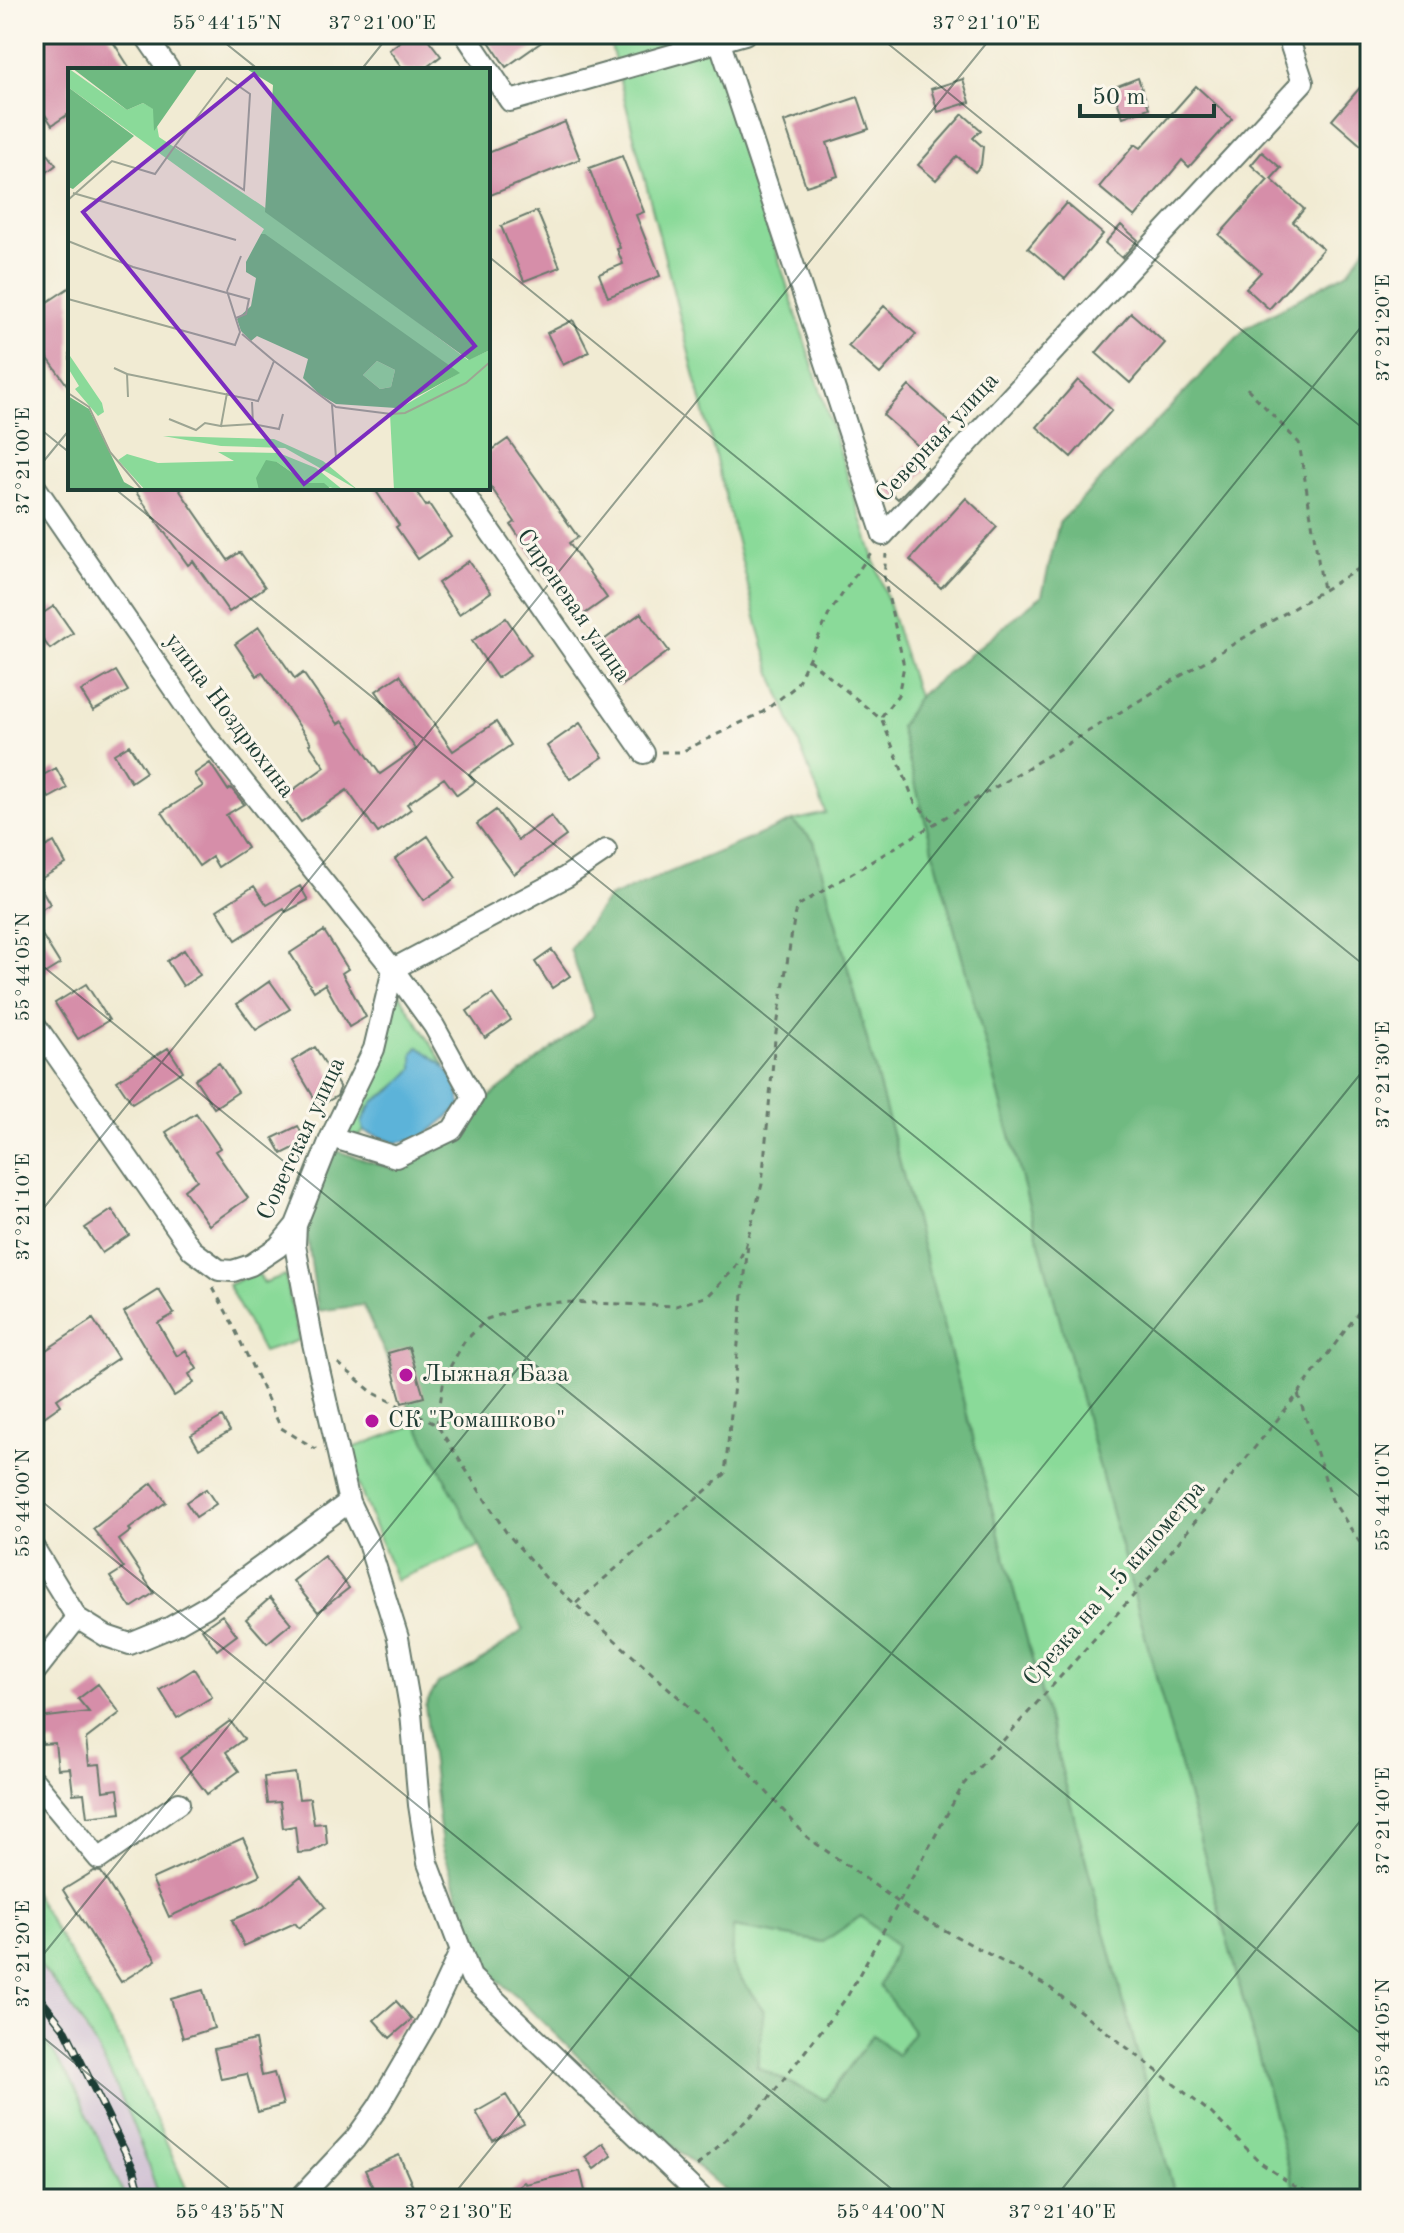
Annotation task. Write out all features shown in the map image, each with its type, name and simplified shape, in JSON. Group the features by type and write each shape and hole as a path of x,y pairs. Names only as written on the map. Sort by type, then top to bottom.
{"street":[{"path":"144,34 168,68"},
{"path":"465,34 488,68"},
{"path":"490,71 510,101 745,34"},
{"name":"Северная улица","path":"719,40 886,533 1303,82 1287,34"},
{"name":"улица Ноздрюхина","path":"34,485 204,733 393,969 434,1026 473,1097 452,1130 396,1157 331,1137"},
{"name":"Сиреневая улица","path":"461,490 644,753"},
{"path":"393,969 566,877 606,850"},
{"name":"Советская улица","path":"34,1023 192,1250 219,1270 233,1271 251,1265 278,1247 296,1225 331,1137 374,1049 393,969"},
{"path":"296,1225 295,1245 313,1343 349,1502 368,1542 398,1638 411,1713 419,1805 428,1863 460,1952 471,1977 703,2199"},
{"path":"34,1548 77,1618 106,1636 130,1644 171,1627 206,1607 349,1502"},
{"path":"34,1673 77,1618"},
{"path":"34,1781 99,1859 179,1803"},
{"path":"299,2199 355,2139 378,2107 428,2021 460,1952"}],"path":[{"path":"1247,388 1299,443 1323,590"},
{"path":"644,753 681,752 763,712 796,686 830,612 886,533"},
{"path":"880,718 898,695 904,666 884,578 886,533"},
{"path":"437,1425 444,1378 464,1342 487,1319 534,1304 563,1302 676,1306 708,1296 735,1268 745,1248 762,1184 775,1039 796,907 1370,562"},
{"path":"808,659 880,718 915,803 936,823"},
{"path":"575,1604 725,1474 749,1232"},
{"path":"207,1277 281,1428 340,1463"},
{"name":"Срезка на 1.5 километра","path":"683,2180 766,2102 847,1997 963,1785 1151,1576 1298,1394 1370,1297"},
{"path":"338,1363 372,1392 437,1425 506,1532 545,1577 695,1712 807,1837 915,1914 1049,1987 1211,2113 1262,2164 1297,2188 1331,2199"},
{"path":"1298,1394 1332,1500 1370,1558"},
{"path":"1370,1701 1360,1738 1366,1853 1370,1872"}],"shaded area":[{"path":"34,1959 54,1981 108,2067 140,2138 160,2199 126,2199 74,2085 34,2023"}],"green space":[{"path":"608,34 707,34 918,697 900,727 1297,2199 1176,2199 814,841 792,821 826,813 774,680 759,629"},
{"path":"1370,241 1370,2199 1297,2199 900,727 918,697 1042,595 1059,523 1247,327 1348,272"},
{"path":"792,821 814,841 1176,2199 735,2199 644,2121 516,1996 482,1967 442,1846 425,1706 438,1683 474,1666 523,1630 417,1424 363,1305 318,1311 305,1220 334,1150 394,1169 457,1137 490,1097 594,1016 570,949 608,898","holes":["861,1916 896,1946 880,1986 914,2032 897,2055 873,2035 825,2100 757,2067 764,2011 732,1966 733,1927 823,1942"]},
{"path":"392,983 446,1067 418,1047 413,1053 413,1069 369,1107 364,1117 364,1131 358,1137 342,1131"},
{"path":"257,1272 264,1283 285,1275 299,1340 263,1352 228,1285"},
{"path":"417,1424 480,1546 396,1580 345,1451"},
{"path":"34,1893 122,2043 191,2199 160,2199 137,2135 109,2072 76,2013 34,1959"},
{"path":"861,1916 896,1946 880,1986 914,2032 897,2055 873,2035 825,2100 757,2067 764,2011 732,1966 733,1927 823,1942"},
{"path":"34,2023 74,2085 126,2199 34,2199"}],"water":[{"path":"418,1047 448,1071 457,1086 461,1106 421,1139 395,1143 364,1131 362,1122 373,1102 391,1091 413,1069 413,1053"}],"building":[{"path":"34,34 108,34 130,68 68,68 68,114 52,125 34,98"},
{"path":"410,34 424,34 441,56 426,68 402,68 389,50"},
{"path":"484,34 553,34 506,67"},
{"path":"1370,76 1370,153 1332,120"},
{"path":"1138,78 1149,108 1123,117 1112,88"},
{"path":"963,79 970,102 938,112 931,89"},
{"path":"1196,86 1232,119 1189,167 1182,160 1135,217 1099,187 1135,144 1141,148"},
{"path":"858,97 869,129 827,143 838,176 806,186 784,122"},
{"path":"963,114 981,130 973,138 983,147 981,165 975,172 957,156 936,180 918,165"},
{"path":"565,122 580,159 490,195 490,152"},
{"path":"34,135 56,165 34,182"},
{"path":"1262,152 1281,168 1271,179 1304,209 1293,222 1323,249 1269,309 1246,288 1261,272 1219,235 1268,180 1251,165"},
{"path":"622,156 644,212 636,215 660,276 608,297 599,274 623,264 617,249 620,248 589,168"},
{"path":"1066,203 1103,234 1065,279 1028,248"},
{"path":"537,211 560,267 524,281 501,226"},
{"path":"1121,225 1138,240 1122,258 1105,243"},
{"path":"68,288 68,386 34,339 34,311"},
{"path":"884,306 916,334 880,374 848,346"},
{"path":"1131,313 1165,343 1130,383 1096,353"},
{"path":"573,320 589,352 563,365 547,333"},
{"path":"1078,380 1112,410 1071,457 1037,427"},
{"path":"909,386 952,424 926,453 883,415"},
{"path":"508,439 578,537 569,543 607,598 576,620 511,525 515,522 490,486 490,452"},
{"path":"915,457 928,468 898,499 887,489"},
{"path":"134,490 179,490 228,560 240,552 265,587 229,612 193,561 188,565"},
{"path":"375,490 415,490 426,506 429,504 451,537 418,559 396,527 399,525"},
{"path":"966,498 997,527 941,588 910,560"},
{"path":"469,561 491,592 459,614 438,583"},
{"path":"54,606 73,633 50,649 34,627 34,619"},
{"path":"641,613 669,651 621,686 593,648"},
{"path":"506,618 531,655 497,678 472,641"},
{"path":"259,627 295,679 303,673 338,724 343,721 380,774 416,749 376,691 400,675 453,751 496,722 511,745 469,774 475,782 457,795 444,778 407,804 411,809 378,833 347,790 301,822 283,797 325,767 262,672 257,676 235,644"},
{"path":"116,671 128,691 93,711 81,691"},
{"path":"580,723 603,757 570,779 547,746"},
{"path":"129,745 146,772 131,782 114,754"},
{"path":"210,763 228,790 231,788 244,804 226,815 247,848 218,867 212,857 199,866 162,812 203,786 194,774"},
{"path":"56,768 67,788 49,798 38,778"},
{"path":"496,810 518,840 551,816 566,836 514,874 477,824"},
{"path":"428,836 456,878 424,900 395,859"},
{"path":"54,842 66,864 37,881 50,904 34,914 34,853"},
{"path":"254,886 267,905 300,886 308,900 286,912 284,909 236,940 217,910"},
{"path":"34,922 60,964 34,980"},
{"path":"324,931 348,969 342,973 366,1017 349,1027 325,984 314,991 290,953"},
{"path":"184,950 200,975 183,986 167,961"},
{"path":"552,950 570,976 552,988 535,962"},
{"path":"270,981 290,1009 256,1030 237,1004"},
{"path":"86,984 109,1020 78,1039 55,1003"},
{"path":"492,994 511,1020 485,1038 467,1011"},
{"path":"315,1047 340,1088 337,1096 319,1106 292,1061"},
{"path":"168,1048 183,1071 132,1103 117,1081"},
{"path":"219,1063 238,1092 214,1108 195,1079"},
{"path":"196,1113 220,1148 215,1151 248,1198 209,1225 184,1190 197,1180 166,1132"},
{"path":"298,1126 306,1142 282,1154 273,1138"},
{"path":"112,1210 129,1235 102,1253 85,1228"},
{"path":"159,1290 174,1314 158,1323 177,1356 186,1350 197,1369 189,1374 194,1383 174,1396 124,1312"},
{"path":"93,1319 118,1358 57,1399 61,1405 34,1424 34,1358"},
{"name":"Лыжная База","path":"409,1347 424,1397 402,1403 388,1353"},
{"path":"222,1417 230,1431 199,1449 191,1435"},
{"path":"152,1483 166,1502 119,1540 154,1593 131,1608 110,1577 124,1568 93,1529"},
{"path":"206,1489 216,1504 196,1517 186,1502"},
{"path":"324,1556 349,1588 318,1612 293,1581"},
{"path":"270,1598 291,1623 267,1643 246,1619"},
{"path":"222,1615 237,1635 217,1650 202,1629"},
{"path":"194,1669 212,1697 177,1718 160,1690"},
{"path":"98,1684 120,1713 86,1739 89,1765 100,1764 103,1791 118,1789 121,1813 87,1817 84,1793 73,1794 70,1768 58,1769 55,1743 42,1744 39,1718 89,1712 78,1699"},
{"path":"230,1721 244,1739 226,1752 239,1771 207,1794 180,1758"},
{"path":"295,1773 299,1799 310,1798 314,1824 325,1823 327,1844 311,1852 298,1853 295,1826 283,1828 280,1802 267,1803 264,1777"},
{"path":"243,1838 260,1875 169,1917 152,1879"},
{"path":"94,1871 101,1872 156,1960 121,1982 63,1890"},
{"path":"301,1876 325,1907 299,1928 295,1923 244,1946 232,1920 263,1907"},
{"path":"203,1990 214,2028 183,2038 171,1999"},
{"path":"396,2001 412,2019 390,2038 374,2020"},
{"path":"255,2040 262,2076 274,2073 283,2105 258,2112 247,2074 221,2079 214,2049"},
{"path":"506,2095 524,2124 493,2141 476,2112"},
{"path":"603,2143 612,2156 594,2169 585,2157"},
{"path":"399,2155 414,2189 391,2199 378,2199 365,2170"},
{"path":"580,2171 586,2195 569,2199 502,2199 524,2182"}],"railway":[{"path":"34,1991 66,2031 134,2170 142,2199"}],"place":[{"name":"Лыжная База","path":"406,1375"},
{"name":"СК \"Ромашково\"","path":"372,1421"}]}
